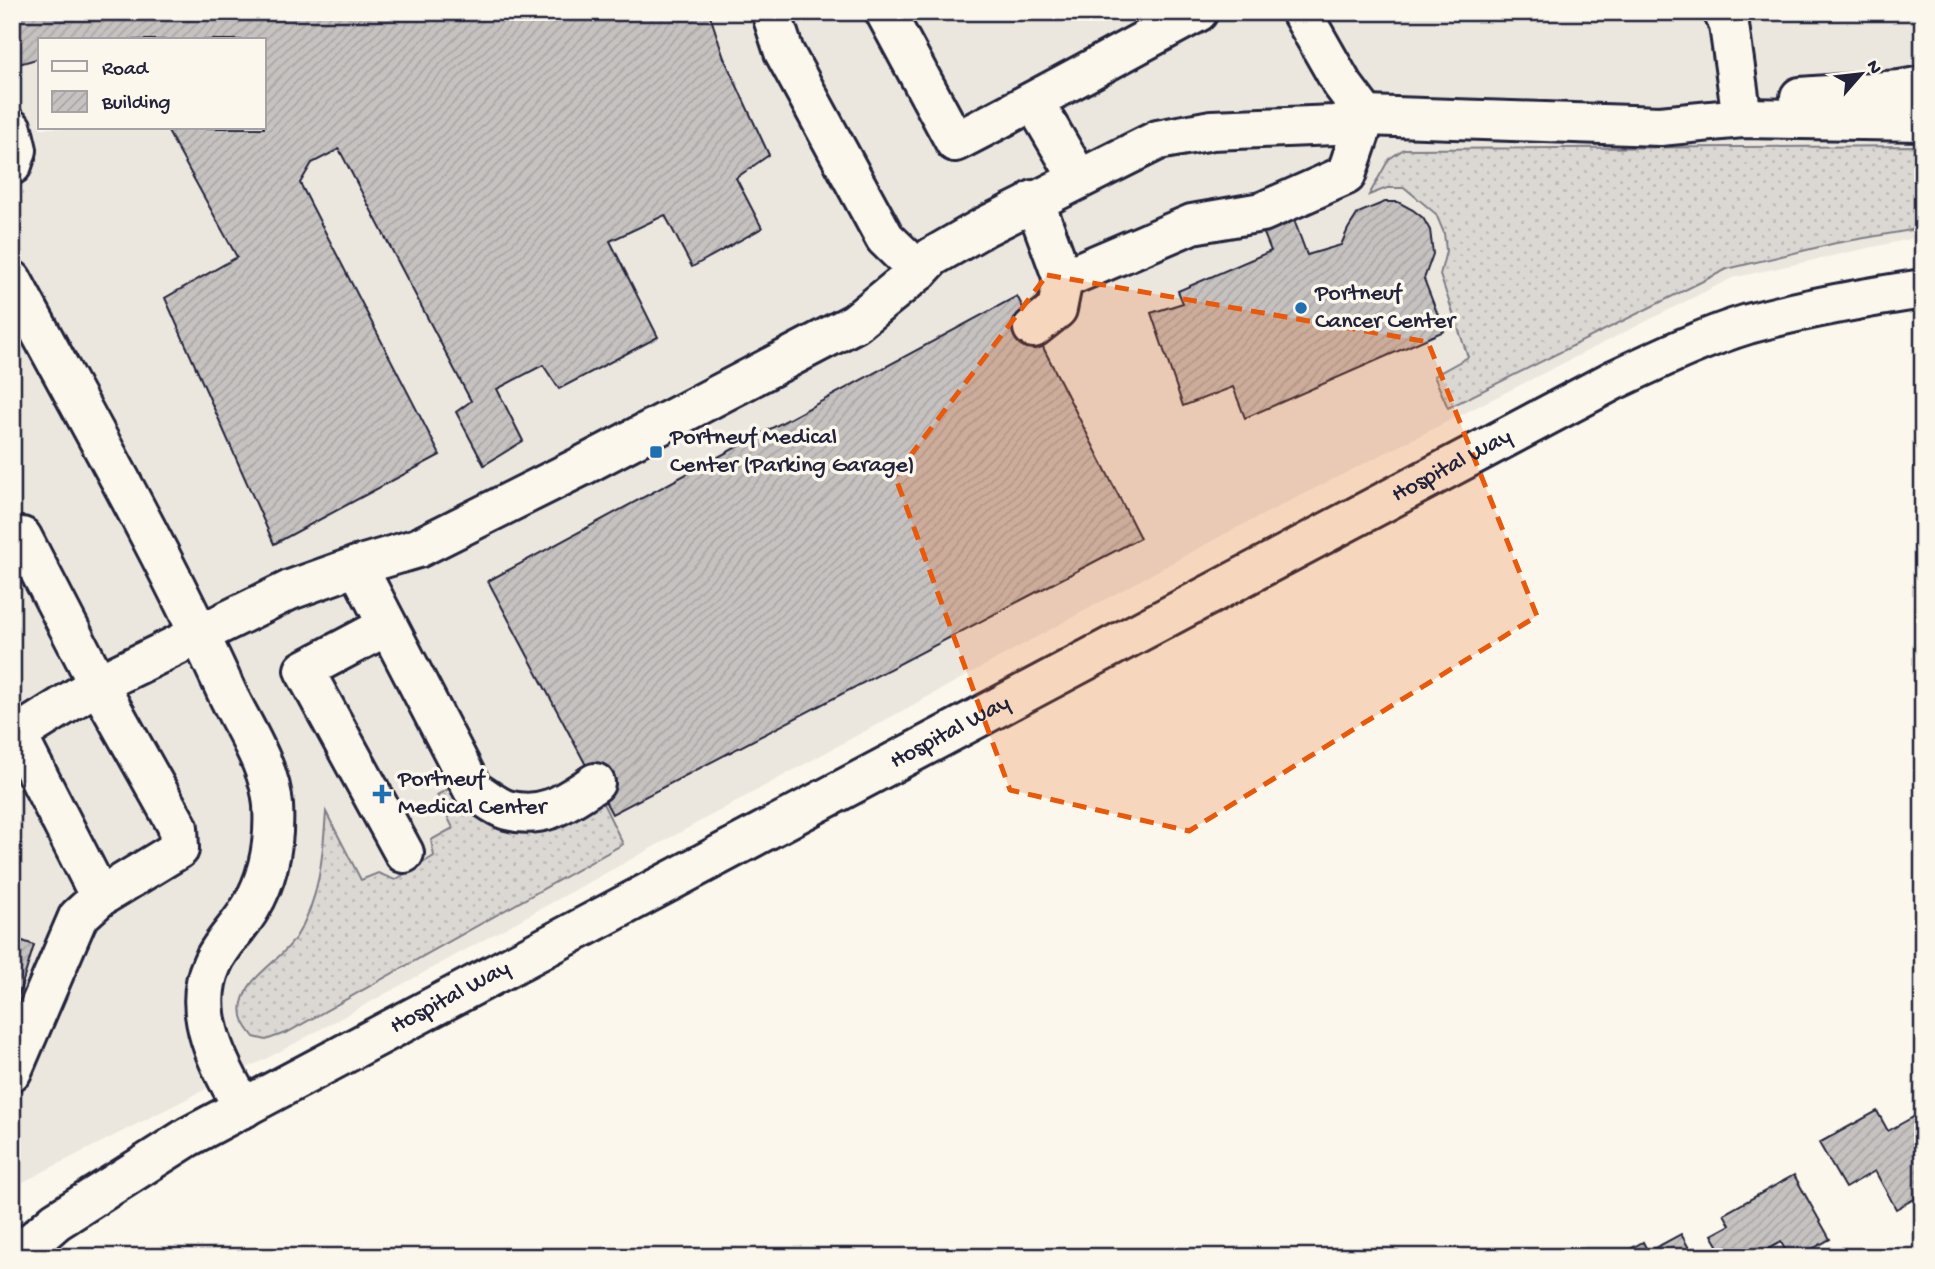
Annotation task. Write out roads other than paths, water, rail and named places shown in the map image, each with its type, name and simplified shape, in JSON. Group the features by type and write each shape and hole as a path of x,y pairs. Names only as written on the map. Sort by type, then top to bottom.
{"street":[{"path":"771,12 784,52 885,238 919,271"},
{"path":"886,12 955,142 1198,12"},
{"path":"1301,12 1342,84 1366,116"},
{"path":"1723,12 1729,25 1742,118"},
{"path":"1742,118 1794,97 1923,86"},
{"path":"1034,102 1079,179"},
{"path":"1063,279 1192,224 1262,212 1346,175 1366,116"},
{"path":"100,897 15,730 98,684 290,590 356,566 418,548 543,486 855,323 919,271 932,257 1034,200 1158,140 1212,130 1335,125 1366,116 1660,126 1742,118 1923,121"},
{"path":"12,129 17,150 12,165"},
{"path":"1033,328 1057,309 1063,279 1034,200"},
{"path":"12,280 201,634 262,766 272,802 273,835 268,868 251,907 212,964 205,994 207,1025 216,1058 244,1108"},
{"name":"Hospital Way","path":"15,1257 56,1221 188,1137 1614,380 1681,349 1746,325 1841,301 1923,289"},
{"path":"12,1071 78,917 100,897 179,849 178,827 98,684 22,537"},
{"path":"356,566 473,790 505,810 539,813 558,807 595,783"},
{"path":"392,635 309,679 404,853"}],"place":[{"name":"Portneuf Cancer Center","path":"1301,308"},
{"name":"Portneuf Medical Center (Parking Garage)","path":"656,452"},
{"name":"Portneuf Medical Center","path":"382,794"}]}
